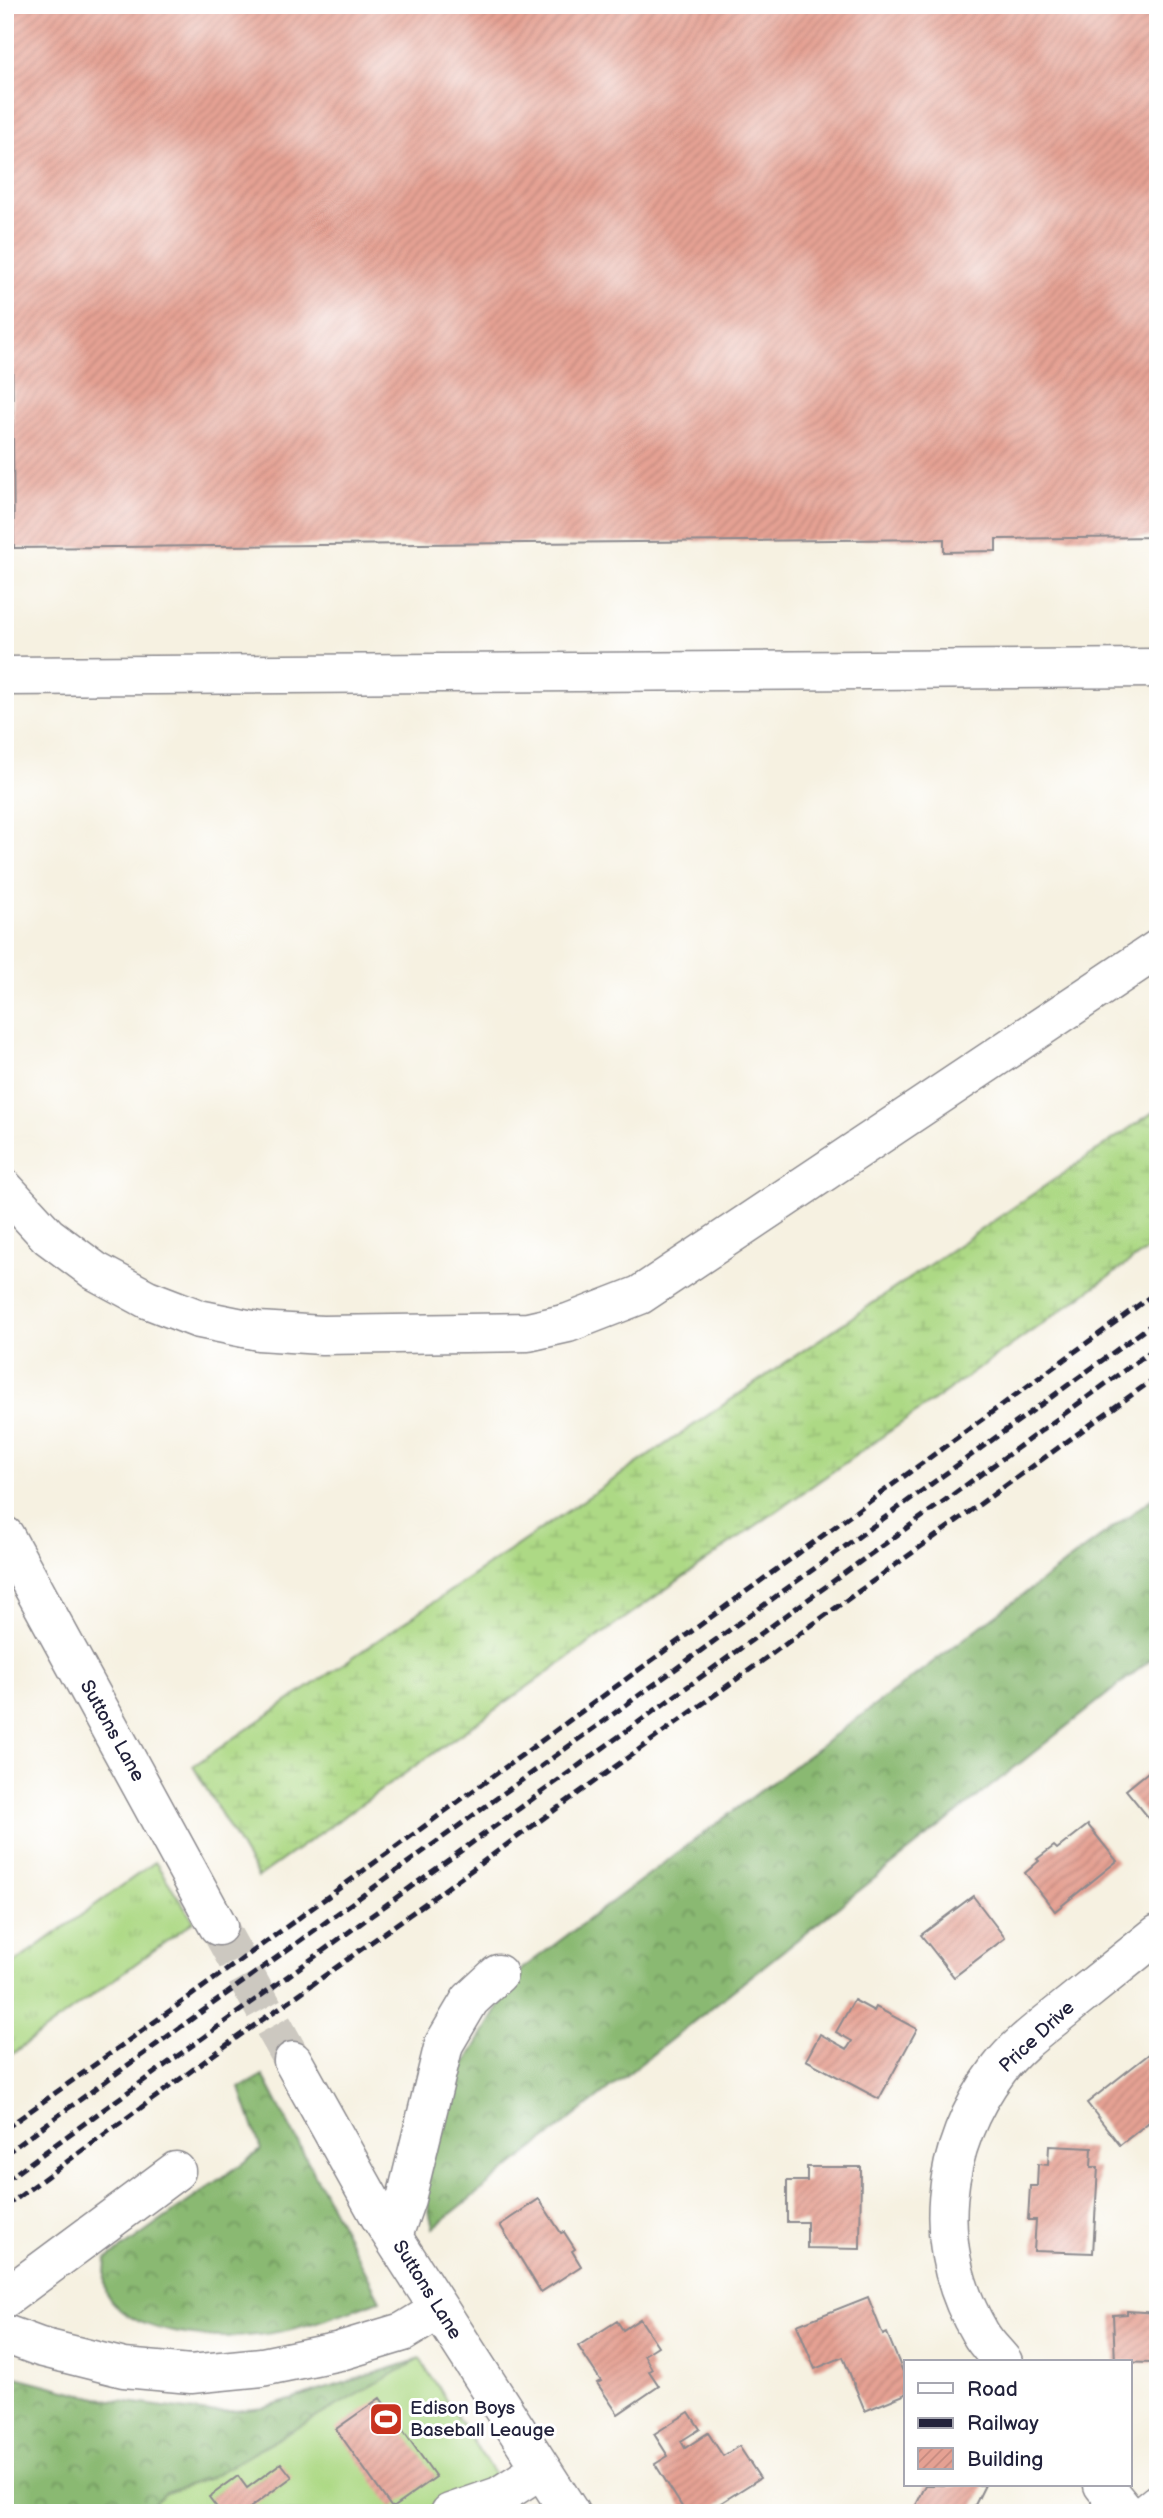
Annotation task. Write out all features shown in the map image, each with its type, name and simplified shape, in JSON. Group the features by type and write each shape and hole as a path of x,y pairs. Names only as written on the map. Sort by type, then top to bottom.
{"street":[{"path":"5,676 1158,668"},
{"path":"5,1189 48,1236 94,1271 147,1299 199,1319 258,1331 322,1335 527,1332 568,1323 640,1295 1158,948"},
{"name":"Suttons Lane","path":"5,1536 218,1926"},
{"name":"Price Drive","path":"1001,2360 981,2335 963,2299 951,2258 946,2209 954,2157 973,2110 1000,2067 1038,2031 1158,1934"},
{"path":"393,2236 406,2199 444,2044 470,2000 498,1974"},
{"name":"Suttons Lane","path":"293,2061 393,2236 570,2513"},
{"path":"5,2298 176,2171"},
{"path":"5,2334 40,2347 124,2368 191,2374 262,2367 340,2351 403,2332 439,2310"},
{"path":"450,2513 499,2496 541,2469"},
{"path":"1104,2486 1126,2513"},
{"path":"1146,2513 1158,2504"}],"green space":[{"path":"1158,1109 1158,1242 258,1877 193,1766"},
{"path":"1158,1494 1158,1654 433,2228 424,2188 434,2145 459,2074 522,1969"},
{"path":"155,1862 194,1921 5,2059 5,1970"},
{"path":"263,2075 380,2300 304,2326 257,2335 200,2336 140,2322 124,2313 108,2297 105,2282 106,2260 261,2150 240,2088"},
{"path":"420,2359 207,2479 167,2492 142,2513 5,2513 5,2374 97,2398 210,2413 265,2408"},
{"name":"Edison Boys Baseball Leauge","path":"420,2359 519,2513 142,2513 167,2492 207,2479"}],"building":[{"path":"9,5 1158,5 1158,537 996,539 996,551 944,552 944,539 14,548"},
{"path":"1158,1764 1158,1825 1156,1827 1126,1790"},
{"path":"1088,1825 1117,1861 1055,1911 1025,1873 1054,1846 1057,1849"},
{"path":"973,1896 1005,1938 954,1977 921,1935"},
{"path":"854,2000 874,2011 876,2007 917,2029 879,2099 806,2060 820,2034 847,2049 852,2041 836,2032"},
{"path":"1158,2047 1158,2115 1120,2145 1087,2103"},
{"path":"1049,2146 1092,2148 1091,2167 1098,2167 1093,2253 1034,2251 1036,2220 1028,2220 1030,2186 1037,2186 1038,2164 1048,2165"},
{"path":"807,2167 861,2167 860,2249 807,2248 807,2222 787,2222 787,2181 807,2181"},
{"path":"539,2199 575,2249 572,2251 581,2266 541,2292 500,2225"},
{"path":"868,2297 883,2335 887,2333 904,2374 904,2395 865,2411 843,2357 815,2369 797,2325"},
{"path":"1127,2311 1158,2313 1158,2360 1153,2360 1153,2363 1115,2360 1113,2315 1127,2314"},
{"path":"640,2319 658,2346 644,2355 652,2369 649,2371 659,2386 618,2414 597,2383 601,2381 578,2346 617,2321 623,2330"},
{"path":"380,2398 436,2477 392,2508 336,2429"},
{"path":"689,2412 700,2429 681,2441 685,2448 708,2433 723,2456 739,2446 760,2478 705,2513 686,2513 655,2464 668,2456 654,2434"},
{"path":"281,2463 292,2477 243,2513 221,2513 209,2497 238,2476 247,2488"},
{"path":"926,2486 984,2486 971,2513 912,2513"}],"tunnel":[{"path":"218,1926 293,2061"}],"railway":[{"path":"5,2129 1158,1291"},
{"path":"5,2154 1158,1320"},
{"path":"5,2181 1158,1346"},
{"path":"5,2207 1158,1376"}],"place":[{"name":"Edison Boys Baseball Leauge","path":"386,2419"}]}
